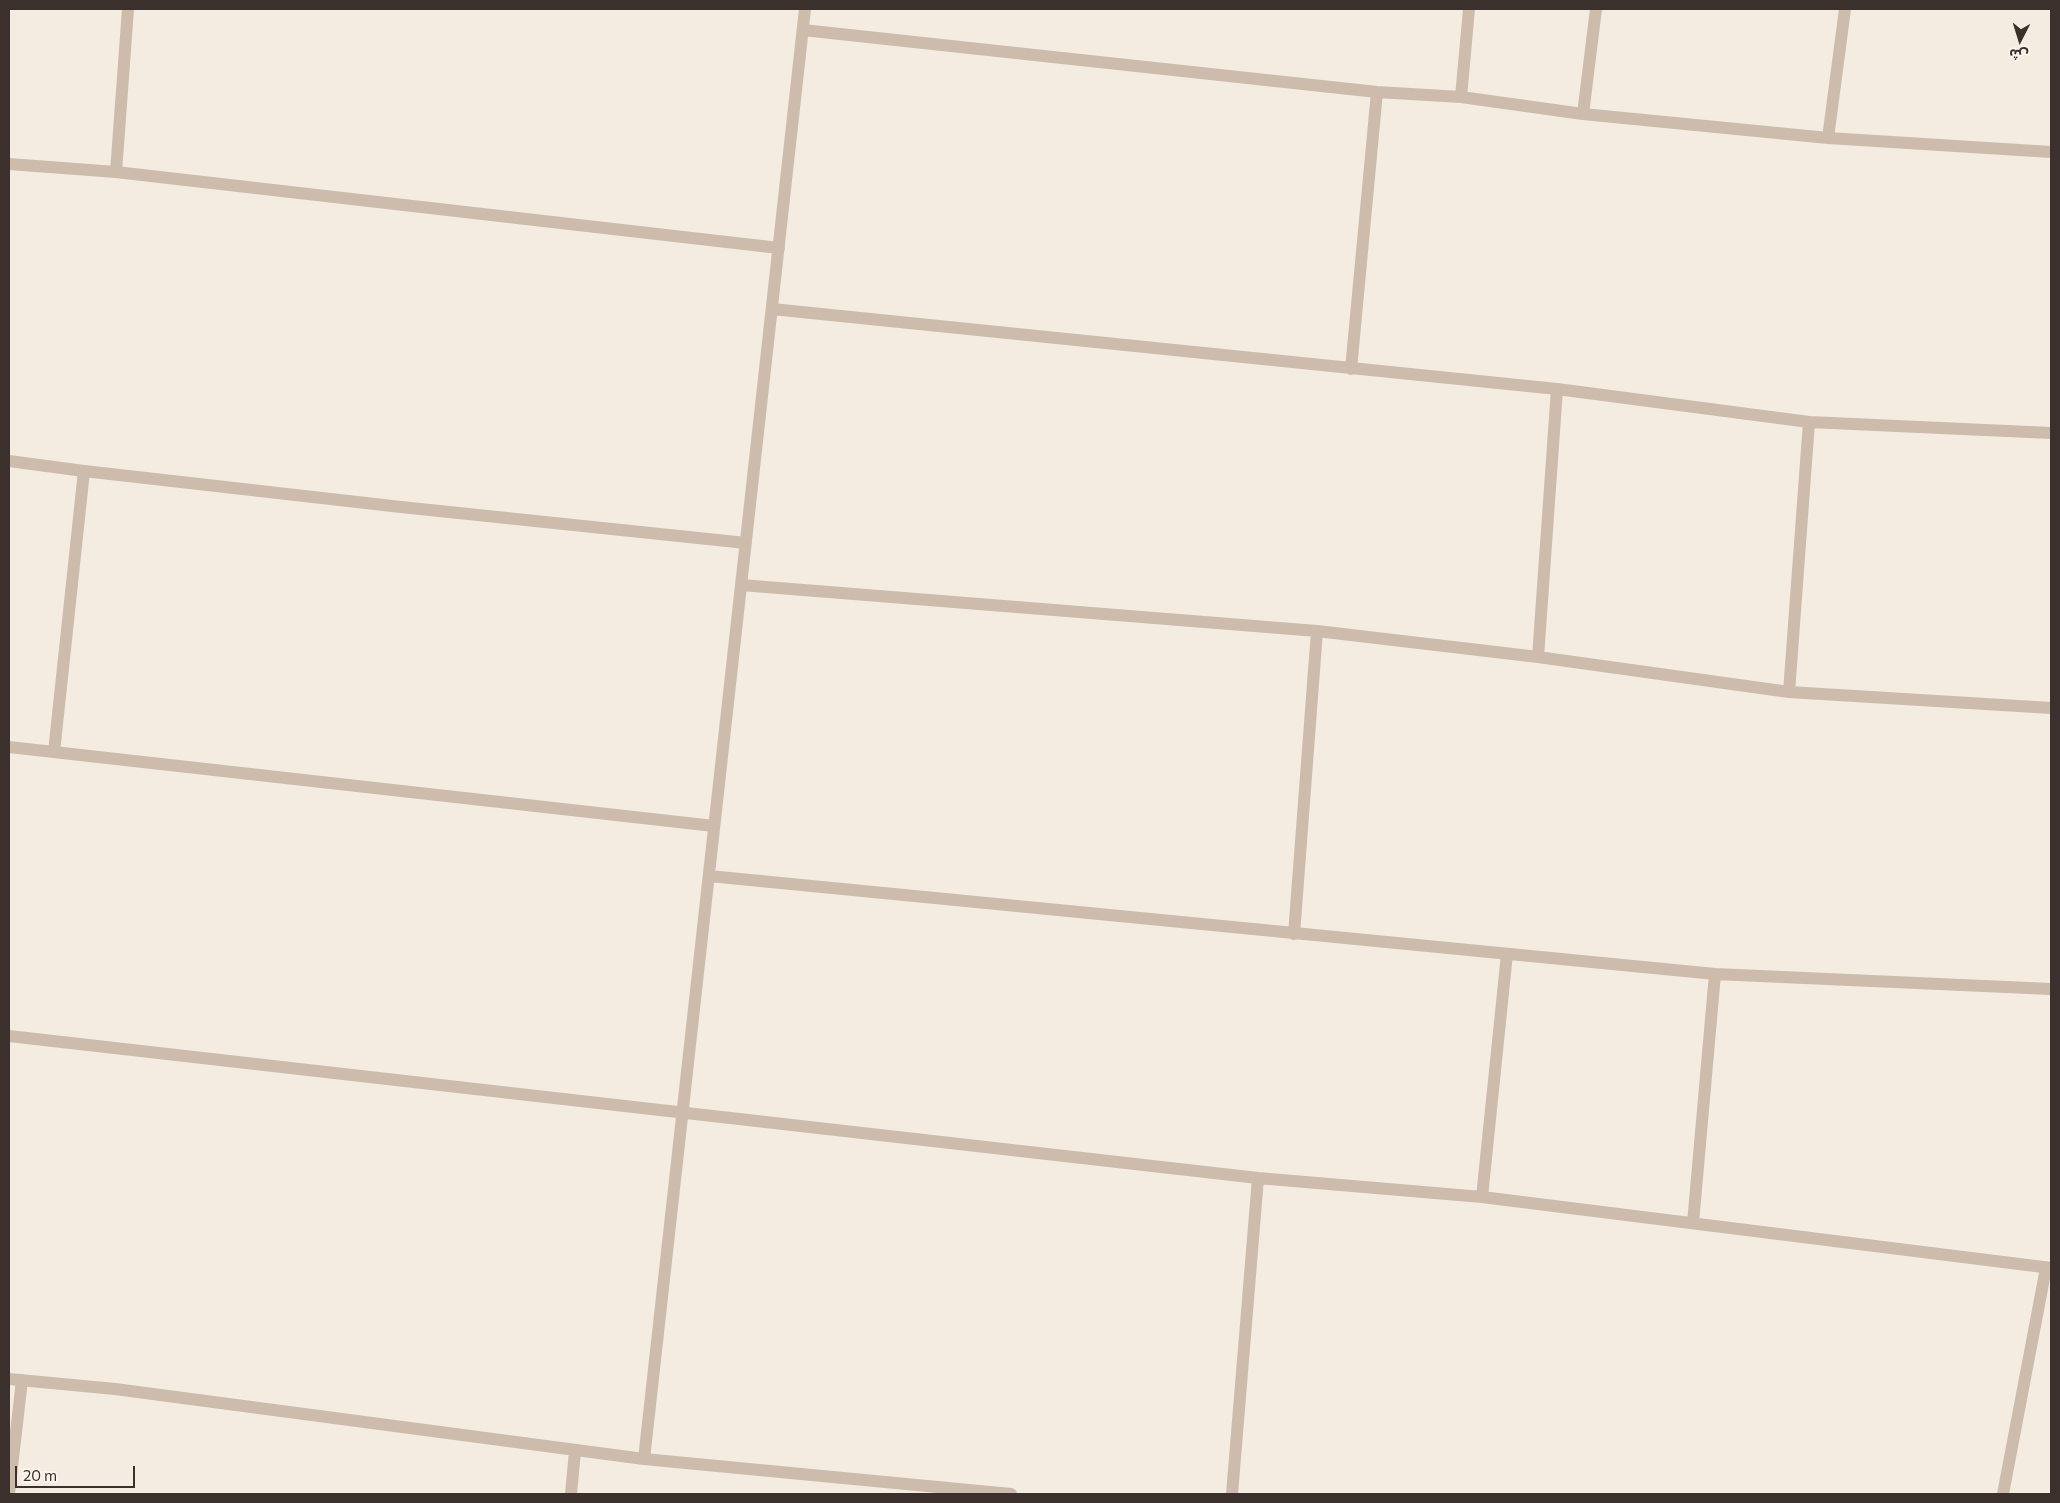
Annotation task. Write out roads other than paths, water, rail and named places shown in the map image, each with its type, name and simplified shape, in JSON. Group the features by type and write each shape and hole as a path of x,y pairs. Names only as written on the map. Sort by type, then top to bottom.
{"street":[{"path":"116,172 128,9"},
{"path":"644,1459 805,9"},
{"path":"1460,97 1469,9"},
{"path":"1583,114 1596,9"},
{"path":"1828,138 1845,9"},
{"path":"803,30 1377,92 1460,97 1583,114 1828,138 2051,152"},
{"path":"1350,369 1377,92"},
{"path":"9,164 116,172 779,248"},
{"path":"772,309 1557,389 1809,422 2051,433"},
{"path":"1538,657 1557,389"},
{"path":"1790,692 1809,422"},
{"path":"9,460 84,471 746,543"},
{"path":"54,752 84,471"},
{"path":"741,585 1317,631 1538,657 1790,692 2051,708"},
{"path":"1294,934 1317,631"},
{"path":"9,747 714,826"},
{"path":"709,876 1715,974 2051,989"},
{"path":"1482,1197 1507,954"},
{"path":"1693,1223 1715,974"},
{"path":"9,1038 1258,1178 1482,1197 2049,1268 2003,1494"},
{"path":"1232,1494 1258,1178"},
{"path":"9,1379 125,1390 644,1459 1011,1494"},
{"path":"9,1493 22,1380"},
{"path":"571,1494 575,1451"}]}
